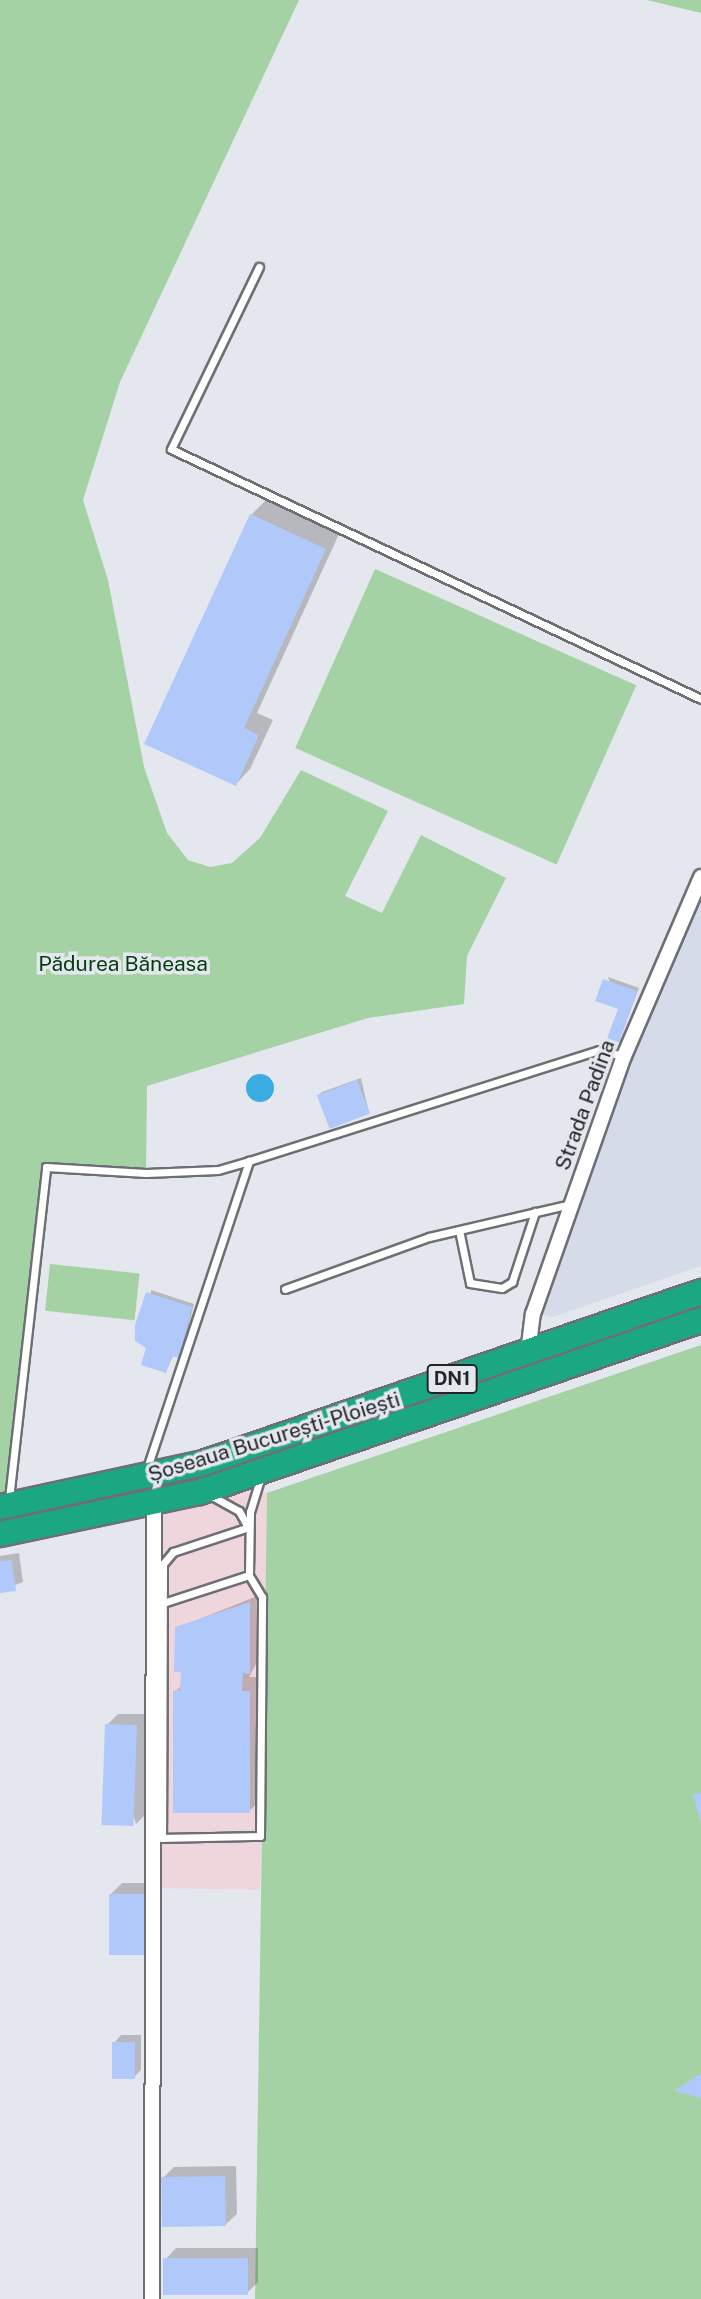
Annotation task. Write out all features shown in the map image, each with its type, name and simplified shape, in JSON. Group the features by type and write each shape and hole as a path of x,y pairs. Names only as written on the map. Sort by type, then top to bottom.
{"highway":[{"name":"Șoseaua București-Ploiești","path":"4,1507 143,1478 528,1353 701,1292"},
{"name":"Șoseaua București-Ploiești","path":"0,1534 200,1492 701,1320"}],"street":[{"name":"Strada Padina","path":"528,1353 533,1314 624,1056 701,877"},
{"path":"152,2299 154,1503"}],"lane":[{"path":"259,267 171,449 701,699"},
{"path":"4,1507 46,1167 158,1172 218,1170 599,1050 624,1056"},
{"path":"143,1478 249,1161"},
{"path":"285,1289 459,1230 572,1204"},
{"path":"459,1230 470,1283 502,1288 512,1282 535,1212"},
{"path":"248,1527 168,1555 163,1603 162,1838 260,1836 262,1597 249,1576 248,1527 265,1471"},
{"path":"200,1492 231,1505 248,1527"},
{"path":"163,1603 249,1576"}],"shaded area":[{"path":"701,877 701,1266 553,1317 533,1314 624,1056"},
{"path":"155,1491 267,1493 260,1890 148,1888"}],"green space":[{"name":"Pădurea Băneasa","path":"0,0 299,0 120,382 83,500 108,580 144,767 167,833 188,860 210,867 232,863 260,838 301,770 388,811 345,896 382,913 421,835 506,878 467,956 464,1004 368,1018 147,1086 146,1173 46,1168 8,1506 0,1507"},
{"path":"647,0 701,0 701,13"},
{"path":"375,569 636,685 557,864 295,748"},
{"path":"50,1264 140,1273 135,1320 45,1311"},
{"path":"701,1345 701,2299 255,2299 267,1493"}],"water":[{"path":"260,1074 270,1078 274,1088 270,1098 260,1102 250,1098 246,1088 250,1078"}],"building":[{"path":"250,514 326,549 244,728 259,735 236,786 144,744"},
{"path":"603,979 637,991 619,1043 607,1039 618,1009 595,1001"},
{"path":"357,1080 370,1114 330,1129 317,1095"},
{"path":"146,1292 192,1307 179,1358 172,1356 166,1373 141,1365 146,1348 135,1341 135,1325"},
{"path":"12,1560 16,1591 0,1593 0,1561"},
{"path":"250,1602 250,1674 243,1673 242,1691 250,1691 250,1813 173,1813 173,1691 180,1690 181,1672 174,1672 175,1627"},
{"path":"105,1724 137,1725 133,1826 101,1825"},
{"path":"693,1794 701,1794 701,1821 700,1821"},
{"path":"109,1894 145,1894 145,1955 109,1955"},
{"path":"112,2042 135,2042 135,2079 112,2079"},
{"path":"701,2073 701,2098 674,2091"},
{"path":"225,2176 226,2226 162,2227 161,2177"},
{"path":"163,2258 248,2258 248,2295 163,2295"}]}
